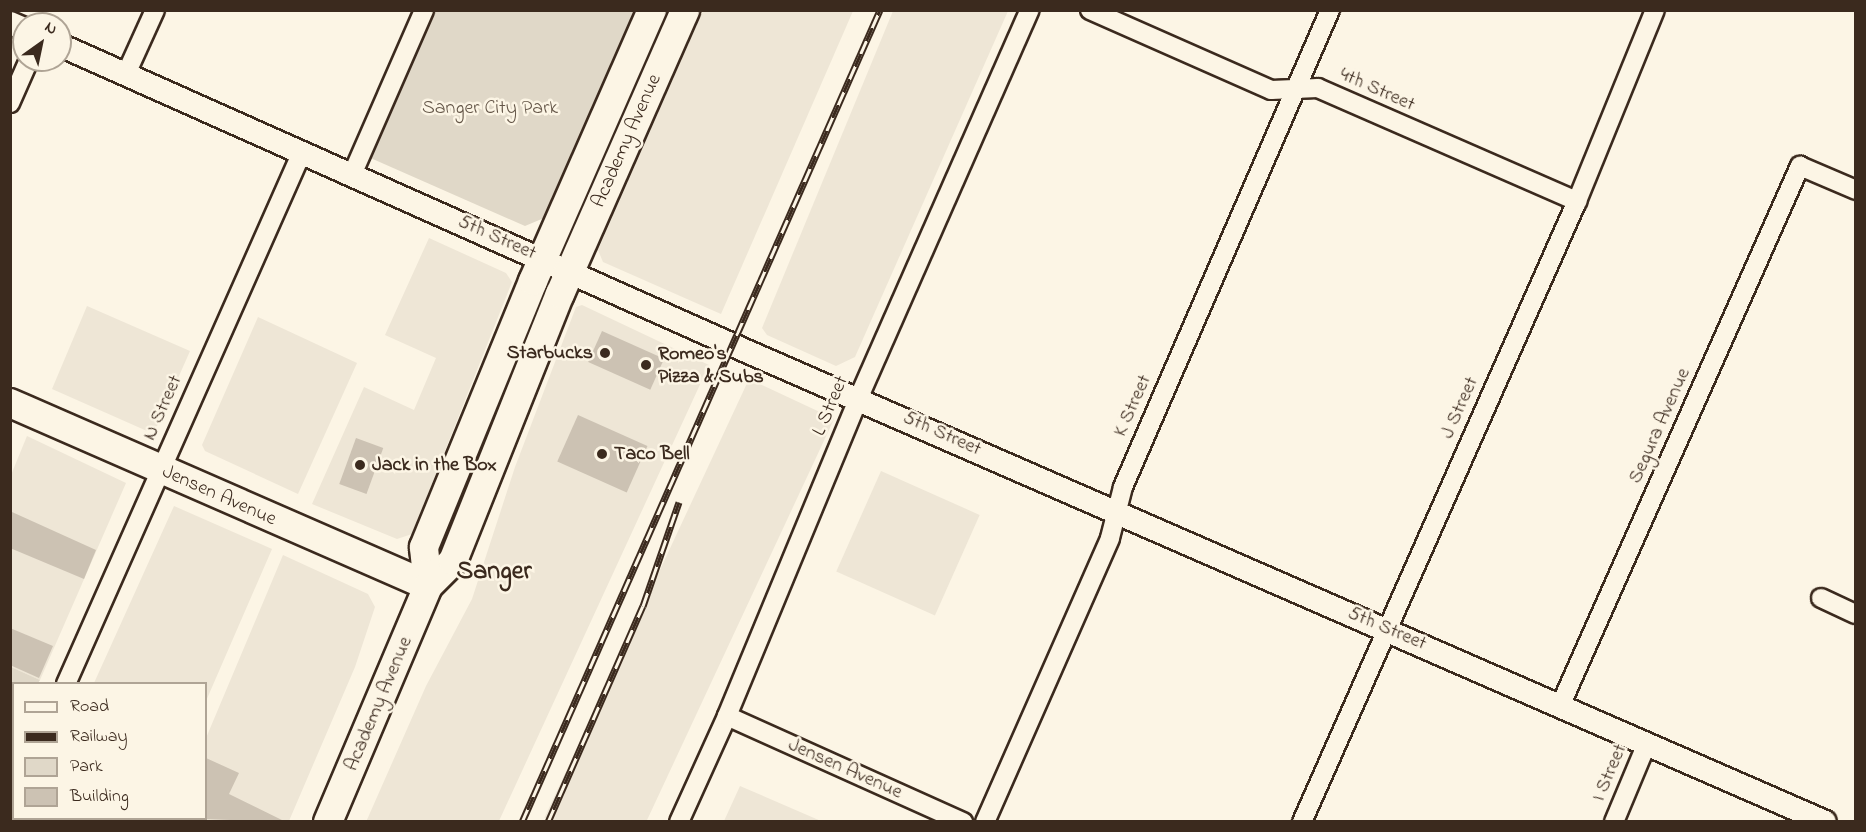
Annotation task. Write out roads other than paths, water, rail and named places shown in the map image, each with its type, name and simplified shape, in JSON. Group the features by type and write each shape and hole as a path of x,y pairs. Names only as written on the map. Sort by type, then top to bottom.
{"main road":[{"name":"Academy Avenue","path":"328,822 428,586 453,561 570,271 685,10"},
{"name":"Academy Avenue","path":"428,586 424,547 543,259 648,19"},
{"path":"635,122 628,105 645,62 648,19"},
{"name":"Jensen Avenue","path":"10,403 428,586"}],"street":[{"path":"126,74 154,10"},
{"path":"352,174 424,10"},
{"name":"L Street","path":"678,822 727,716 859,397 1030,10"},
{"name":"4th Street","path":"1090,10 1271,90 1295,91 1318,88 1577,201"},
{"name":"K Street","path":"985,822 1110,538 1123,487 1330,10"},
{"name":"J Street","path":"1302,822 1577,201 1655,10"},
{"name":"5th Street","path":"72,50 1825,822"},
{"path":"10,103 24,72"},
{"name":"N Street","path":"67,682 302,152"},
{"name":"Segura Avenue","path":"1561,704 1800,165 1856,190"},
{"path":"1821,598 1856,614"},
{"name":"Jensen Avenue","path":"727,716 963,822"},
{"name":"I Street","path":"1614,822 1647,742"}],"railway":[{"path":"522,822 880,10"},
{"path":"548,822 643,606 679,502"}],"place":[{"name":"Starbucks","path":"605,353"},
{"name":"Romeo's Pizza & Subs","path":"646,365"},
{"name":"Taco Bell","path":"602,454"},
{"name":"Jack in the Box","path":"360,465"}],"district":[{"name":"Sanger","path":"494,573"}],"park label":[{"name":"Sanger City Park","path":"490,108"}]}
